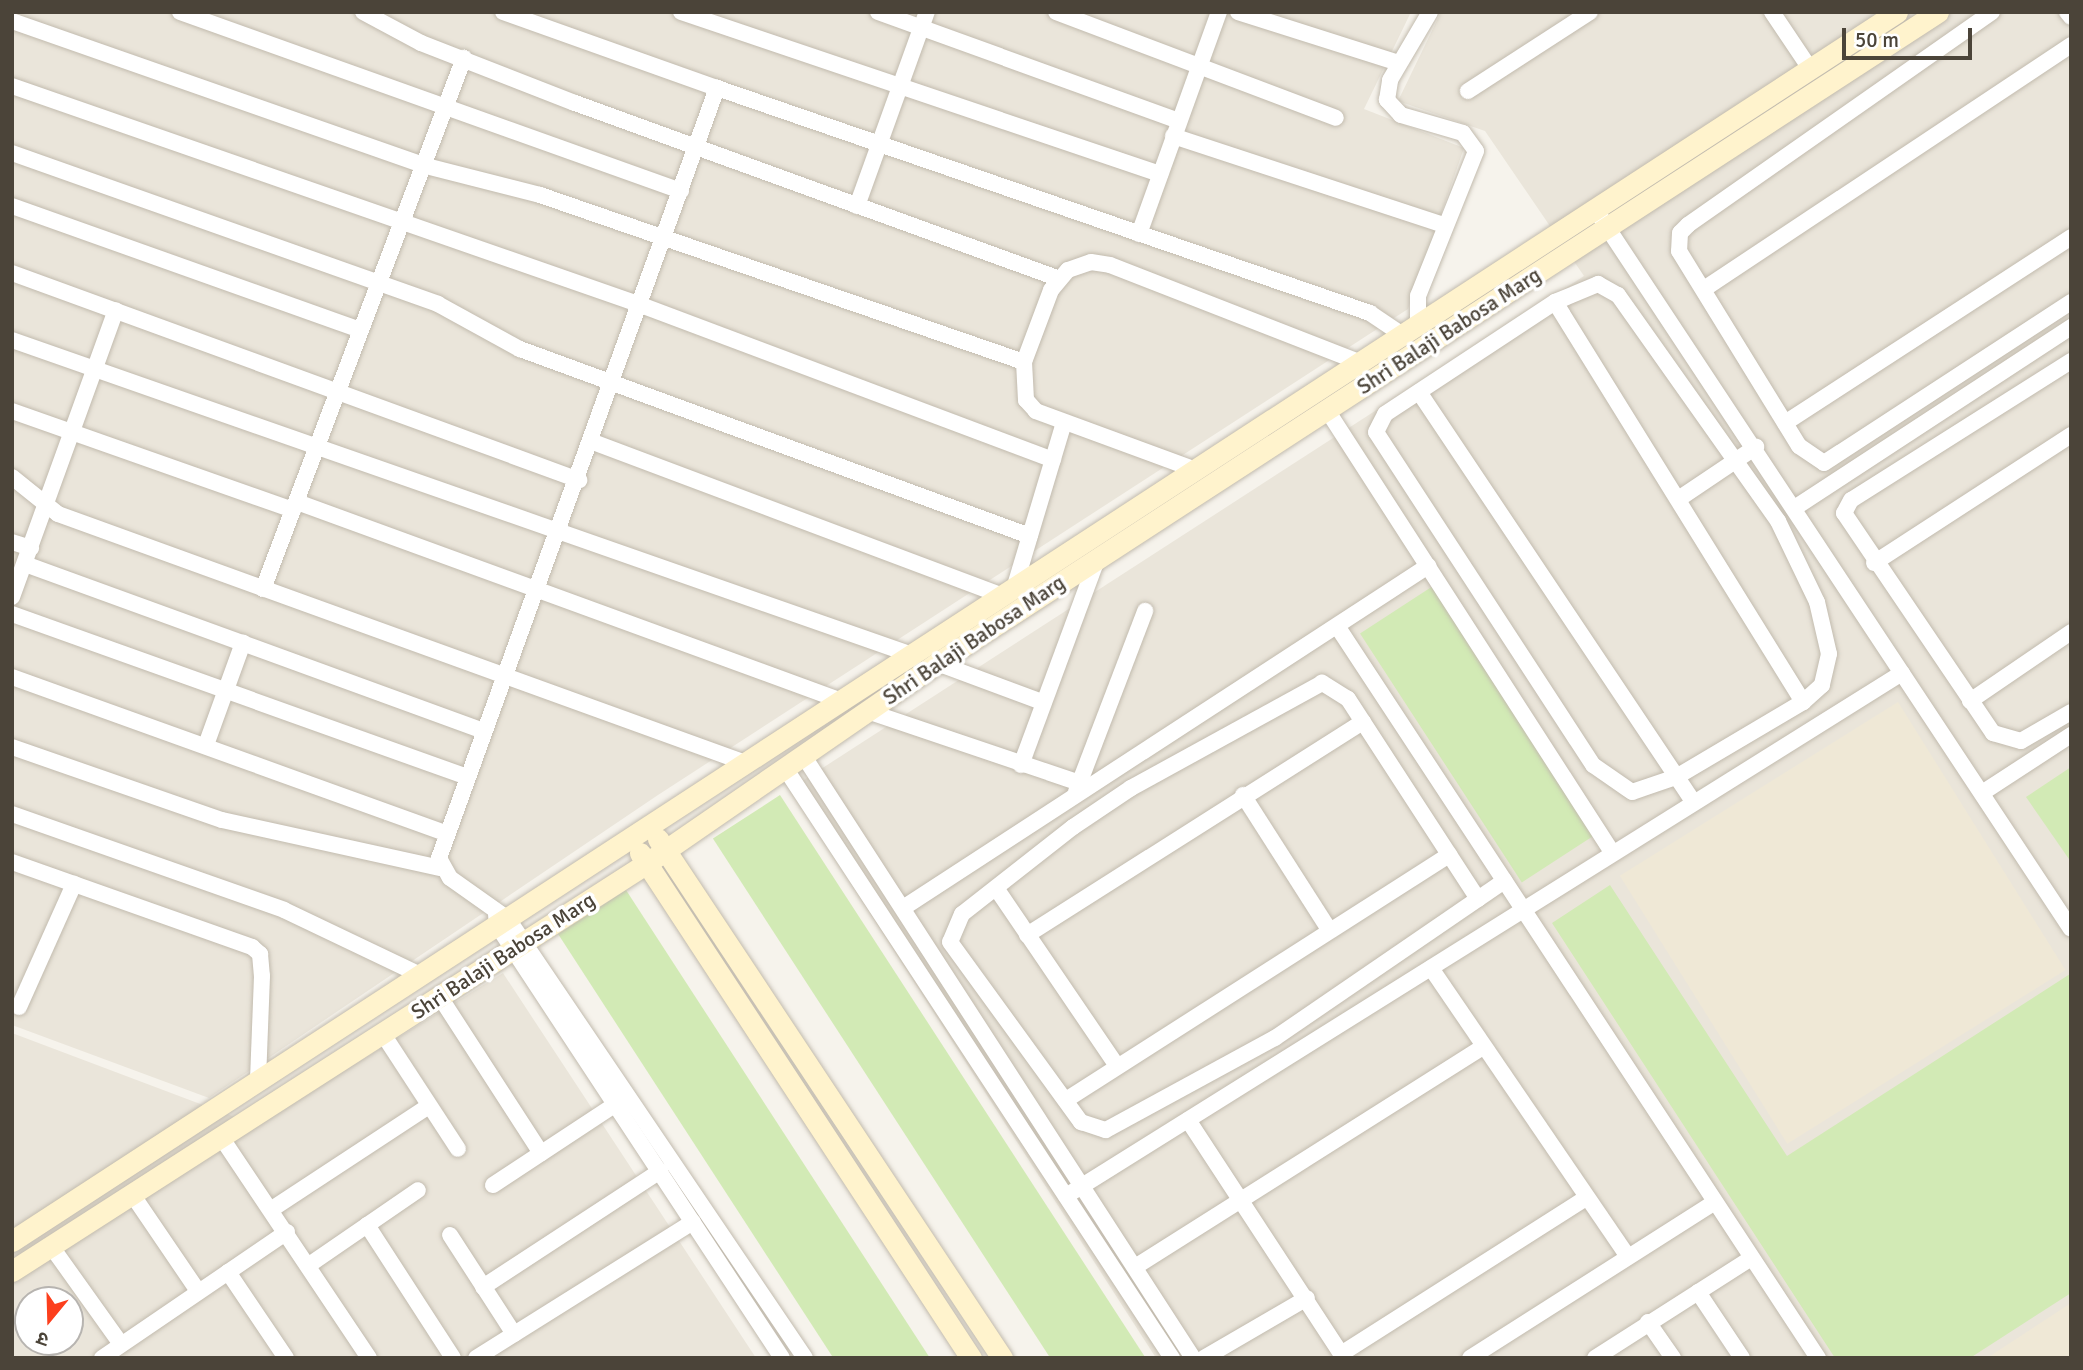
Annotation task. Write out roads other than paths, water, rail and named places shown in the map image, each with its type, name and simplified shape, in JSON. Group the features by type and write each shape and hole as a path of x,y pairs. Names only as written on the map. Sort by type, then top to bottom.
{"street":[{"path":"180,12 681,191"},
{"path":"363,12 464,58 696,147 1057,278"},
{"path":"503,12 547,20 717,88 1370,313 1410,330 1418,296 1444,225 1474,161 1473,142 1392,109 1386,91 1399,63 1430,12"},
{"path":"681,12 1160,174"},
{"path":"878,12 924,20 1176,128 1444,225"},
{"path":"1056,12 1336,118"},
{"path":"1139,234 1219,12"},
{"path":"1238,12 1399,63"},
{"path":"1468,91 1590,12"},
{"path":"1772,12 1811,70"},
{"name":"Shri Balaji Babosa Marg","path":"12,1241 420,975 500,919 842,701 1897,12"},
{"name":"Shri Balaji Babosa Marg","path":"12,1272 667,850 937,663 1609,229 1938,12"},
{"path":"1992,12 1680,233 1679,251 1806,456 1832,460 2071,302"},
{"path":"2067,12 2071,17"},
{"path":"857,206 924,20"},
{"path":"12,21 426,166 664,237 1024,362"},
{"path":"1704,289 2071,46"},
{"path":"263,589 335,394 405,224 464,58"},
{"path":"12,86 641,305 1053,460"},
{"path":"441,868 446,833 593,442 717,88"},
{"path":"12,153 438,304 510,345 1030,537"},
{"path":"12,206 360,330"},
{"path":"1595,210 1796,507 2071,929"},
{"path":"1785,423 2071,237"},
{"path":"1196,470 1064,422 1026,400 1024,362 1057,278 1091,261 1110,265 1361,363"},
{"path":"12,273 335,394 579,480"},
{"path":"1598,284 1618,295 1797,553 1817,602 1829,668 1822,685 1803,702 1676,777 1632,792 1593,765 1376,432 1385,414 1419,392 1555,302 1598,284"},
{"path":"1555,302 1680,498 1803,702"},
{"path":"12,597 116,310"},
{"path":"1796,507 2071,327"},
{"path":"12,340 912,655"},
{"path":"2071,361 1847,503 1844,513 1874,563 1993,733 2008,741 2035,735 2071,712"},
{"path":"1419,392 1693,802"},
{"path":"1327,410 1612,852"},
{"path":"12,411 538,588 842,701"},
{"path":"593,442 1008,592 1030,537 1064,422"},
{"path":"1874,563 2071,435"},
{"path":"1680,498 1756,447"},
{"path":"12,477 46,506 263,589 746,763"},
{"path":"12,542 28,556 243,643 484,732"},
{"path":"1021,765 1042,702 1097,559"},
{"path":"903,908 1077,790 1428,566"},
{"path":"1077,790 1145,611"},
{"path":"12,614 467,776"},
{"path":"1337,626 1750,1259 1818,1358"},
{"path":"1970,701 2071,632"},
{"path":"206,745 243,643"},
{"path":"937,663 1042,702"},
{"path":"1066,1196 1902,673"},
{"path":"12,677 446,833"},
{"path":"1478,899 1341,691 1313,684 1131,788 962,914 950,942 1066,1100 1089,1127 1116,1128 1275,1038 1478,899 1504,881"},
{"path":"867,711 1021,765 1077,790"},
{"path":"1027,935 1242,796 1363,722"},
{"path":"1982,793 2071,735"},
{"path":"12,747 222,820 441,868 500,919 805,1358"},
{"path":"803,755 1193,1358"},
{"path":"785,768 1172,1358"},
{"path":"1242,796 1328,928"},
{"path":"12,814 284,910 420,975"},
{"path":"649,826 1002,1358"},
{"path":"630,838 971,1358"},
{"path":"1066,1100 1115,1063 1449,855"},
{"path":"12,862 260,954 258,1080"},
{"path":"19,1007 74,884"},
{"path":"996,888 1115,1063"},
{"path":"519,946 616,1104 782,1358"},
{"path":"1431,968 1627,1255"},
{"path":"440,997 541,1153"},
{"path":"383,1034 458,1149"},
{"path":"1135,1267 1241,1197 1483,1047"},
{"path":"494,1185 616,1104"},
{"path":"272,1209 429,1106"},
{"path":"1188,1120 1343,1356 1586,1198"},
{"path":"221,1137 272,1209 369,1358"},
{"path":"483,1287 660,1171"},
{"path":"309,1265 418,1190"},
{"path":"132,1194 198,1291"},
{"path":"1470,1358 1627,1255 1715,1202"},
{"path":"476,1358 693,1222"},
{"path":"367,1225 453,1358"},
{"path":"102,1358 287,1232"},
{"path":"450,1235 514,1334"},
{"path":"51,1246 121,1344"},
{"path":"1595,1358 1750,1259"},
{"path":"228,1272 286,1358"},
{"path":"1698,1292 1742,1358"},
{"path":"1204,1358 1307,1298"},
{"path":"1648,1322 1673,1358"}]}
